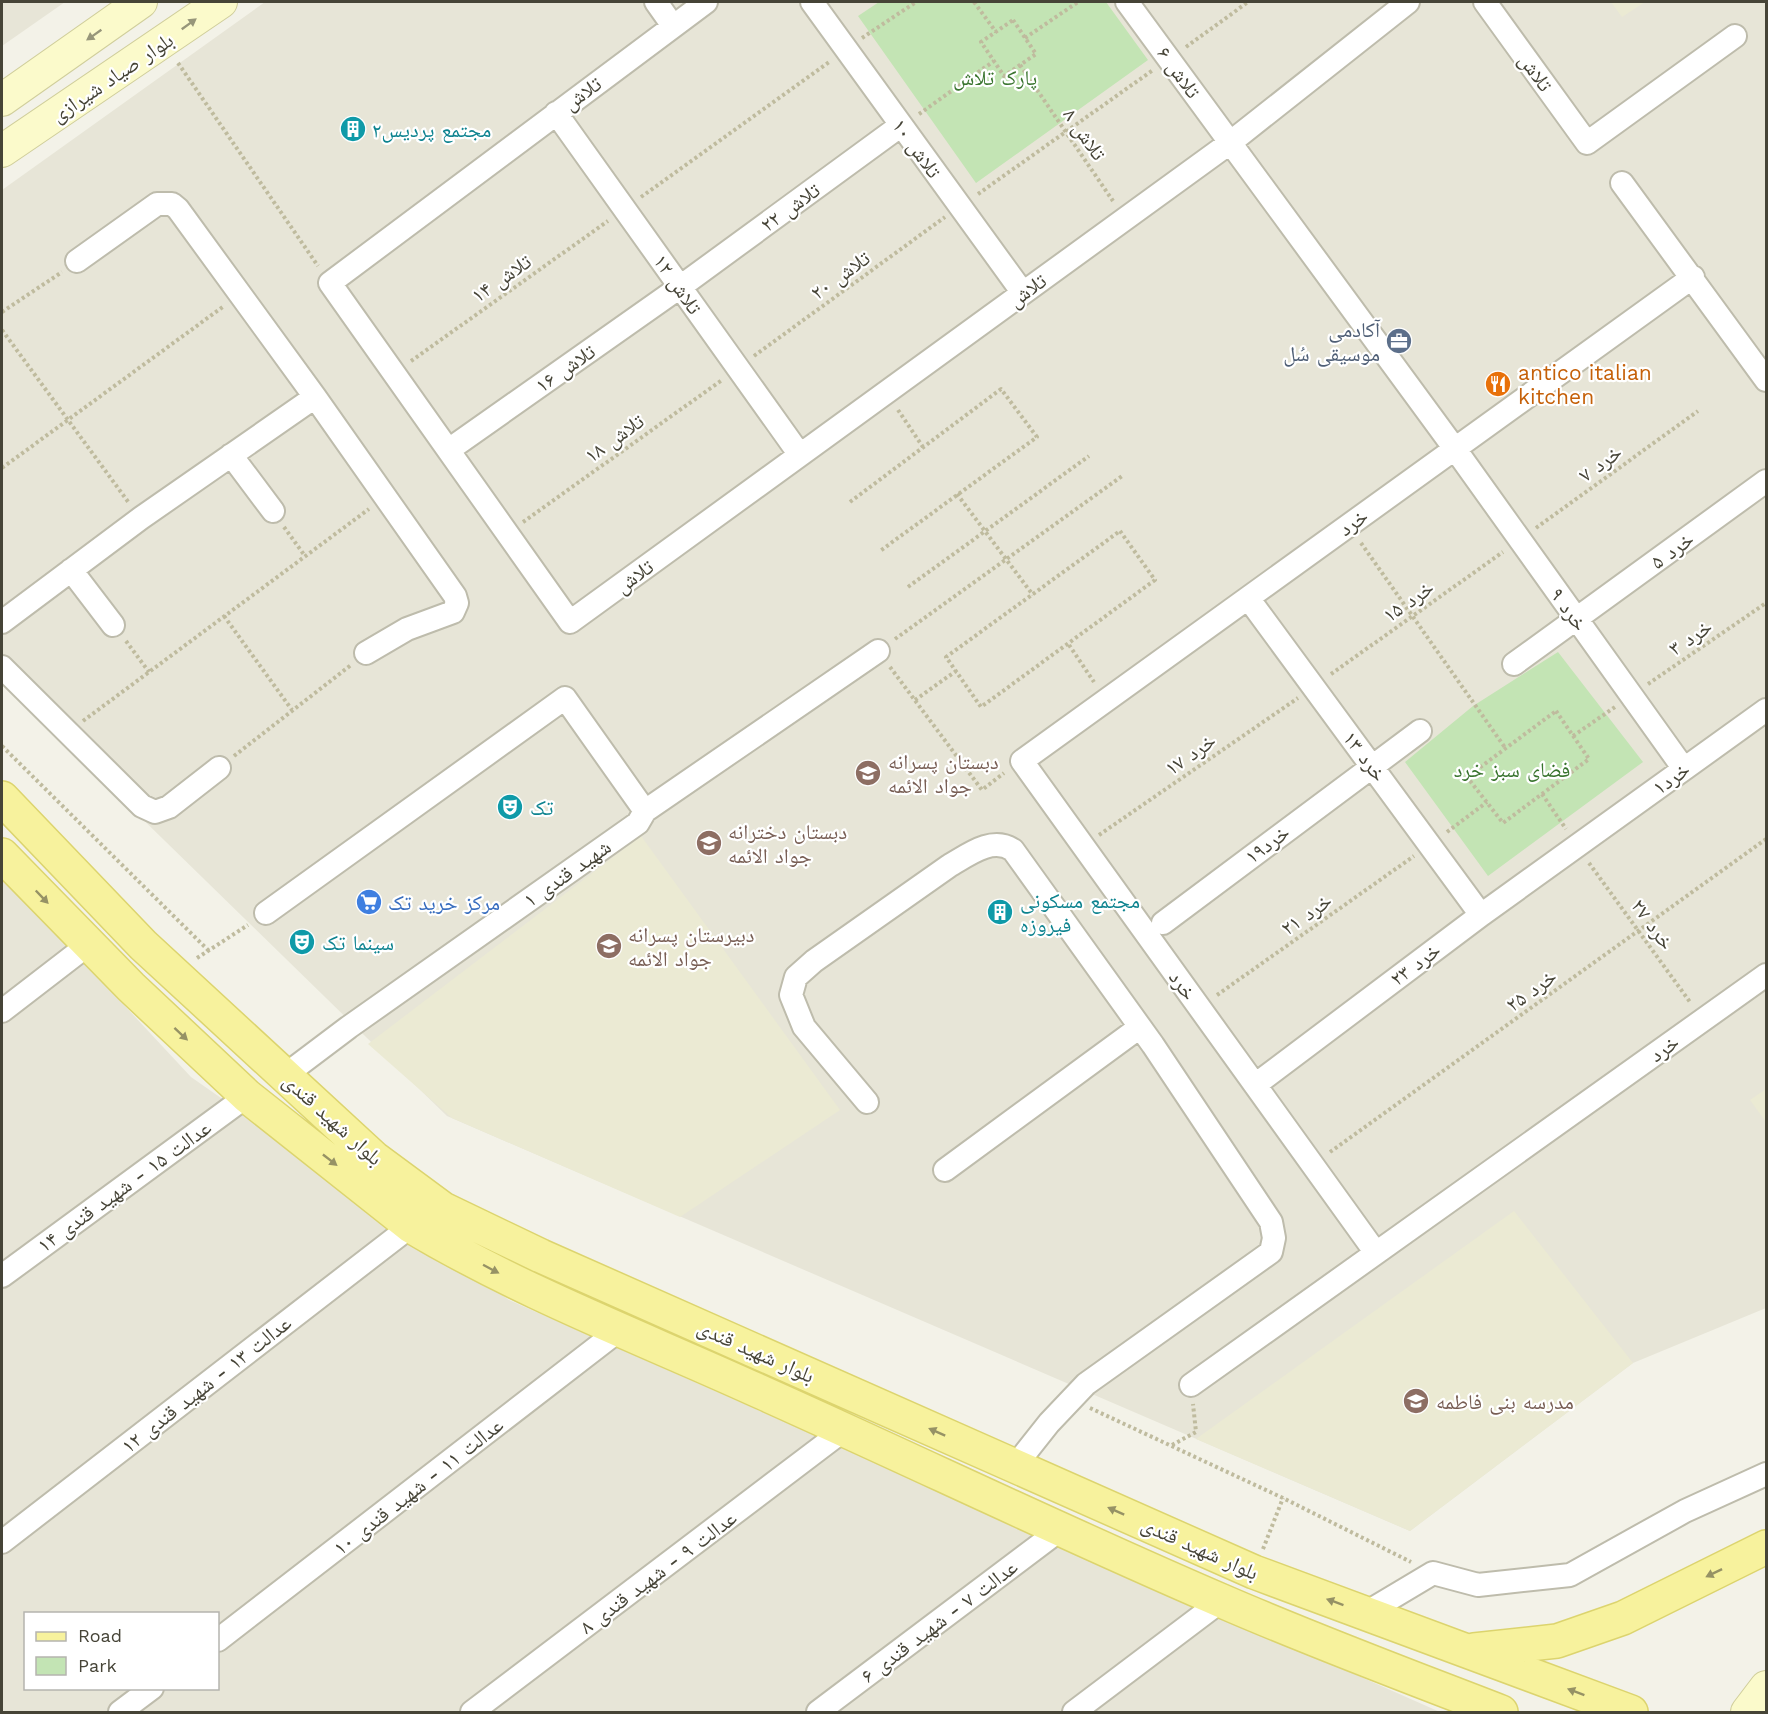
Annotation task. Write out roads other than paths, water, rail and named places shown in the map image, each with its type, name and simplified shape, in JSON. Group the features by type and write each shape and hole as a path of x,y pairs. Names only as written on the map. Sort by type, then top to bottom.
{"main road":[{"name":"بلوار صیاد شیرازی","path":"2,100 141,2"},
{"name":"بلوار صیاد شیرازی","path":"2,151 221,2"},
{"name":"بلوار شهید قندی","path":"2,798 174,974 374,1158 443,1209 710,1331 1254,1572 1468,1650 1631,1713"},
{"name":"بلوار شهید قندی","path":"2,856 89,944 248,1096 411,1226 527,1288 618,1331 761,1392 1221,1601 1501,1713"},
{"path":"694,1364 711,1357 715,1349 710,1331"},
{"path":"761,1392 753,1386 749,1377 750,1367 765,1355"},
{"path":"1468,1650 1557,1641 1590,1630 1623,1618 1767,1547"},
{"path":"1748,1713 1767,1687"}],"street":[{"path":"656,2 673,26"},
{"name":"تلاش","path":"706,2 330,283 450,448 570,622 1231,142 1408,2"},
{"name":"تلاش ۱۰","path":"812,2 1023,293"},
{"name":"تلاش ۶","path":"1127,2 1231,142"},
{"name":"تلاش","path":"1485,2 1587,143 1735,36"},
{"name":"تلاش ۱۲","path":"556,113 800,455"},
{"name":"تلاش ۲۲","path":"680,287 900,126"},
{"path":"1231,142 1455,449"},
{"path":"1622,183 1767,380"},
{"path":"77,261 164,202 177,209 240,294 451,587 457,603 449,614 406,629 366,653"},
{"name":"خرد","path":"1693,277 1022,761 1376,1253 1767,975"},
{"name":"تلاش ۱۶","path":"450,448 680,287"},
{"path":"2,622 141,518 315,397"},
{"name":"خرد ۹","path":"1455,449 1684,769"},
{"path":"231,455 273,511"},
{"name":"خرد ۵","path":"1514,664 1767,481"},
{"path":"71,570 113,625"},
{"name":"خرد ۱۳","path":"1248,598 1481,915"},
{"name":"شهيد قندی ۱","path":"284,1076 349,1027 638,823 645,811 878,651"},
{"path":"2,667 142,806 155,813 169,807 219,768"},
{"path":"266,913 565,698 645,811"},
{"name":"خرد۱","path":"1578,847 1767,710"},
{"name":"خرد۱۹","path":"1163,923 1371,765 1420,731"},
{"path":"867,1102 804,1027 795,1011 791,987 796,977 949,866 972,852 997,843 1013,850 1140,1028 1271,1222 1274,1238 1271,1252 1086,1384 1015,1466"},
{"name":"خرد ۲۳","path":"1255,1084 1481,915 1578,847"},
{"path":"2,1011 89,944"},
{"path":"945,1170 1140,1028"},
{"name":"عدالت ۱۵ - شهید قندی ۱۴","path":"2,1276 248,1096"},
{"name":"عدالت ۱۳ - شهید قندی ۱۲","path":"2,1542 411,1226"},
{"path":"1191,1385 1376,1253"},
{"name":"عدالت ۱۱ - شهید قندی ۱۰","path":"219,1639 618,1331"},
{"name":"عدالت ۹ - شهید قندی ۸","path":"472,1713 844,1431"},
{"path":"1366,1613 1433,1573 1478,1585 1570,1575 1685,1511 1767,1474"},
{"name":"عدالت ۷ - شهید قندی ۶","path":"818,1713 1061,1529"},
{"path":"1074,1713 1221,1601"},
{"path":"120,1713 151,1690"}],"place":[{"name":"مجتمع پردیس۲","path":"353,129"},
{"name":"آکادمی موسیقی سُل","path":"1399,341"},
{"name":"antico italian kitchen","path":"1498,384"},
{"name":"دبستان پسرانه جواد الائمه","path":"868,773"},
{"name":"تک","path":"510,807"},
{"name":"دبستان دخترانه جواد الائمه","path":"709,843"},
{"name":"مرکز خرید تک","path":"369,902"},
{"name":"مجتمع مسکونی فیروزه","path":"1000,912"},
{"name":"سینما تک","path":"302,942"},
{"name":"دبیرستان پسرانه جواد الائمه","path":"609,946"},
{"name":"مدرسه بنی فاطمه","path":"1416,1401"}],"park label":[{"name":"پارک تلاش","path":"995,77"},
{"name":"فضای سبز خرد","path":"1512,769"}]}
